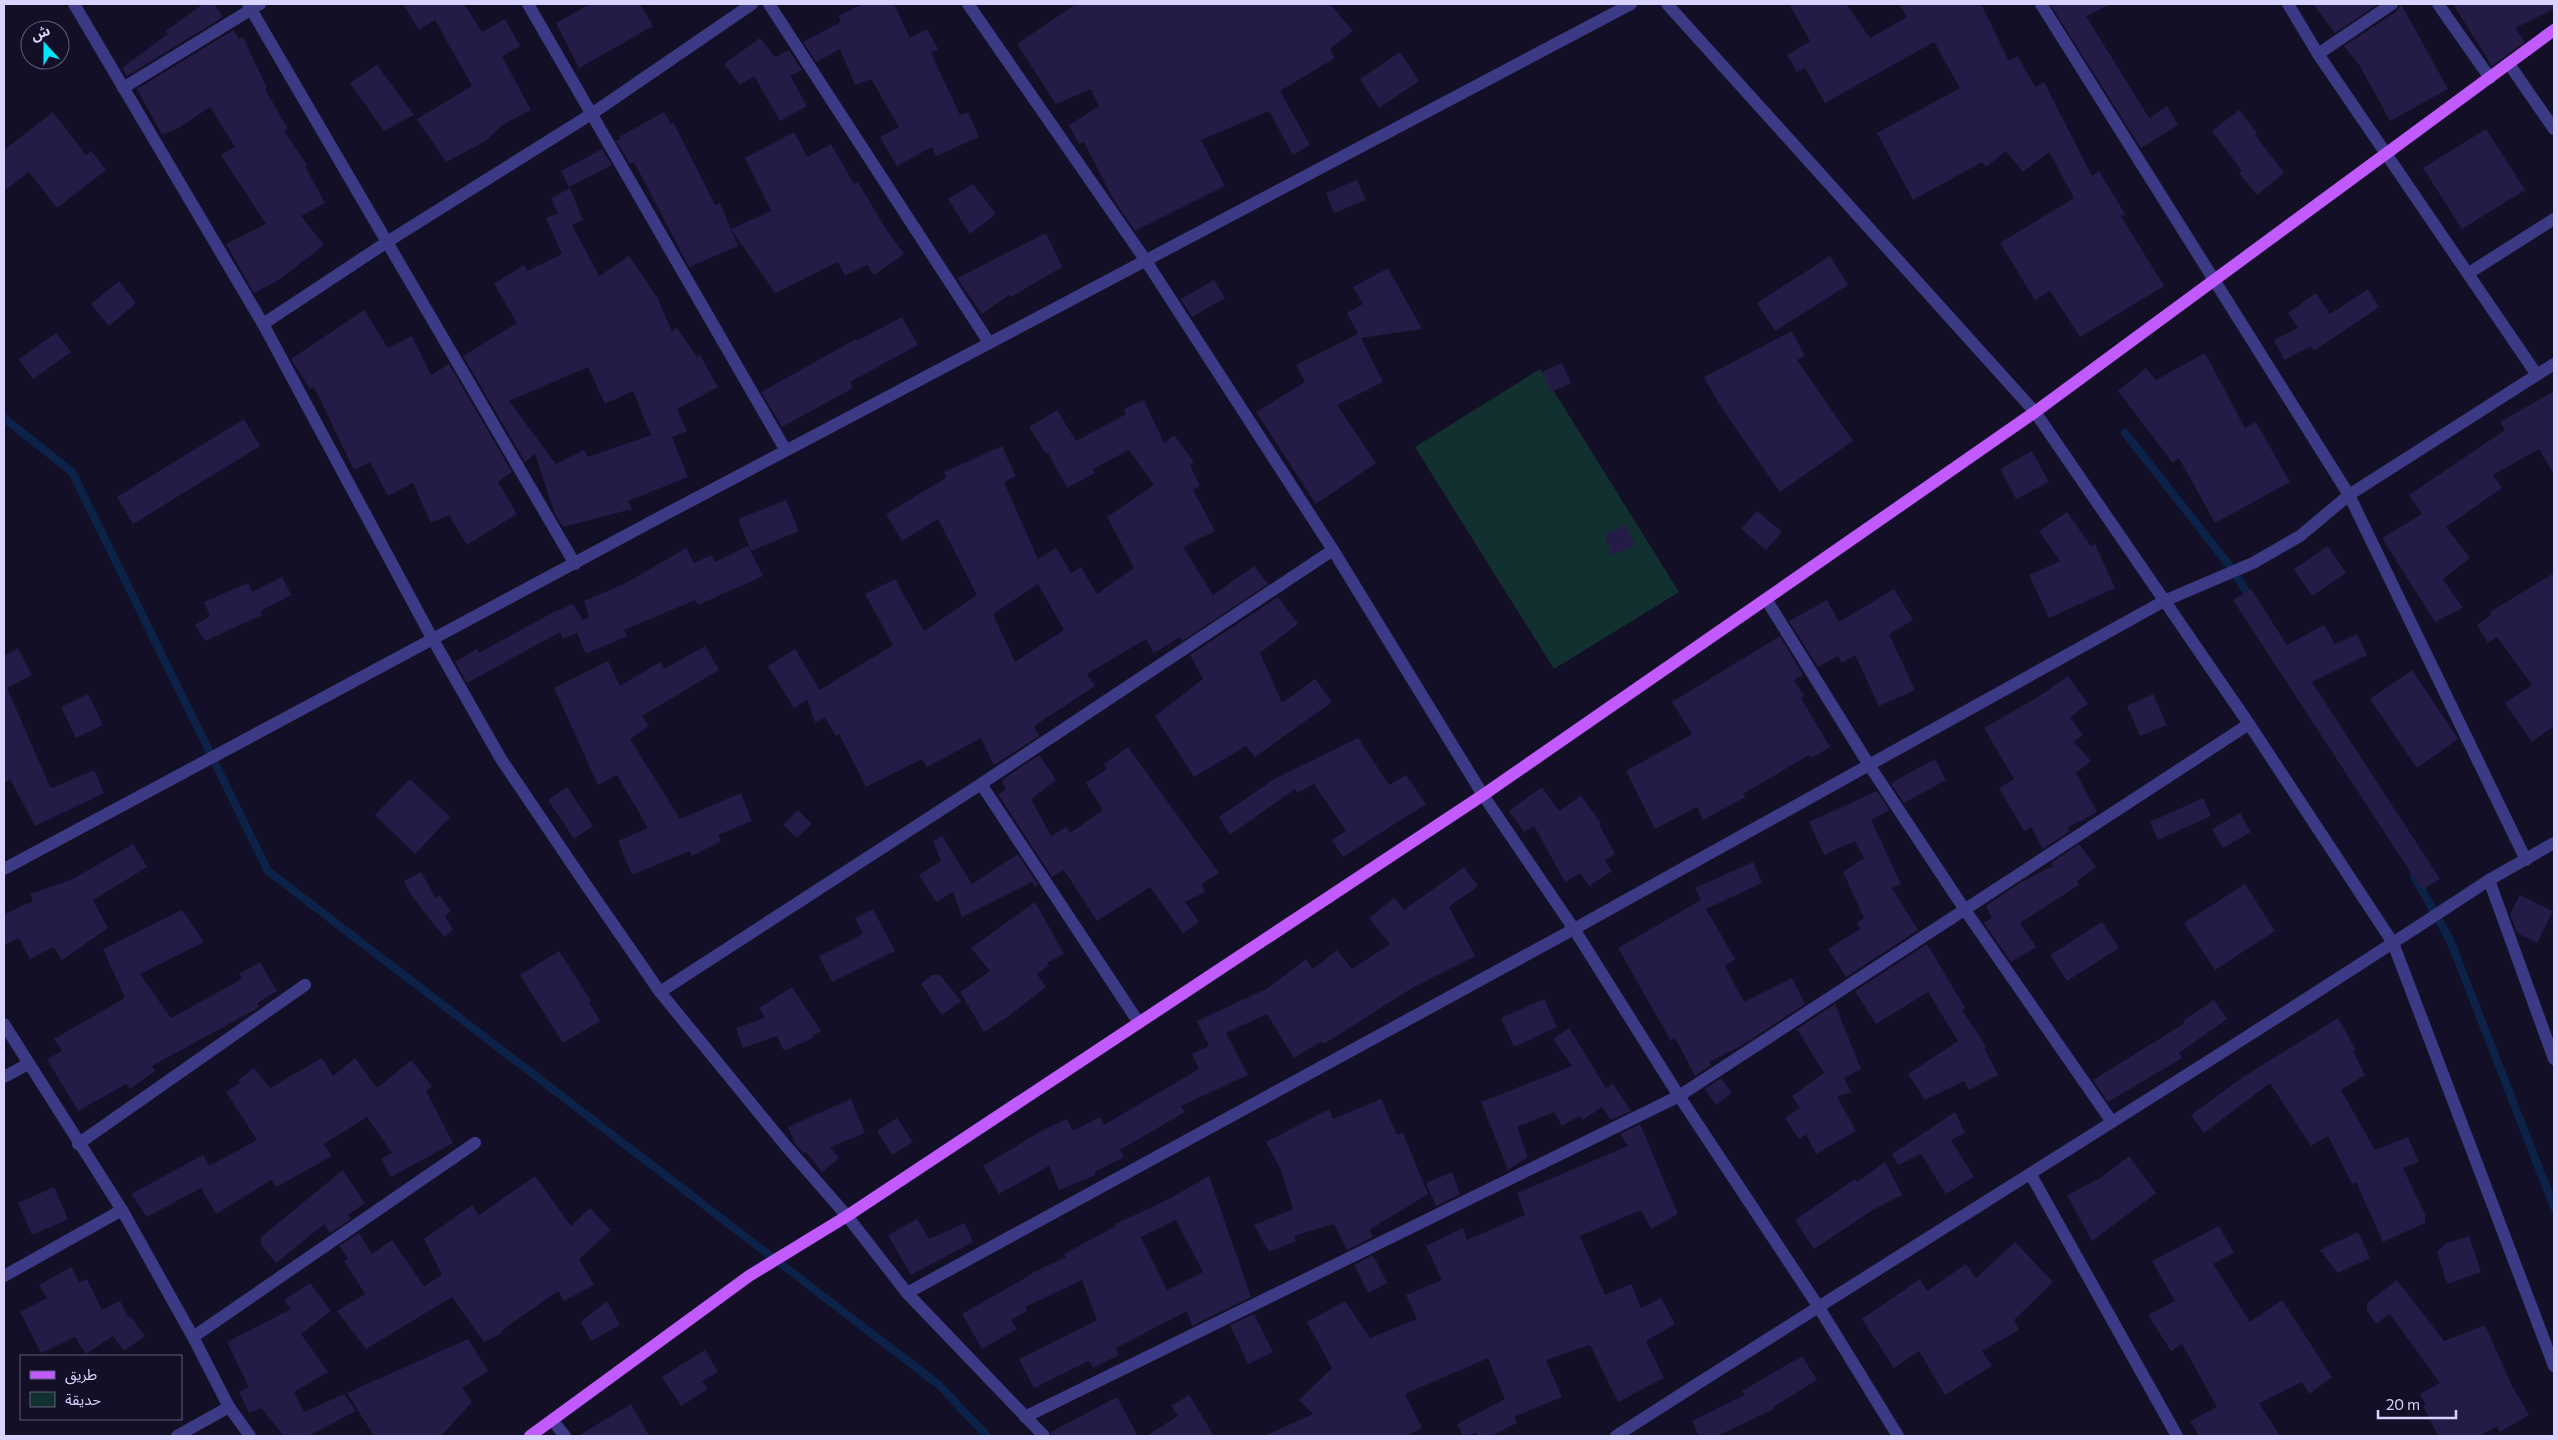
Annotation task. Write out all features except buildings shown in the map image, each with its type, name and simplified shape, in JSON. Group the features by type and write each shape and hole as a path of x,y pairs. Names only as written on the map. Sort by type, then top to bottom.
{"main road":[{"path":"530,1436 748,1276 847,1216 1483,795 1766,599 2035,412 2387,155 2554,30"}],"street":[{"path":"74,4 263,324 432,638 502,759 660,992 786,1146 847,1216 907,1293 1044,1436"},
{"path":"528,4 785,449"},
{"path":"263,324 387,242 592,112 752,4"},
{"path":"769,4 988,341"},
{"path":"968,4 1144,258 1333,550 1483,795 1574,929 1679,1096 1818,1306 1898,1436"},
{"path":"4,870 432,638 575,564 785,449 1144,258 1631,4"},
{"path":"1667,4 2035,412 2249,724 2393,943 2554,1366"},
{"path":"2041,4 2349,495 2526,860"},
{"path":"2288,4 2318,54 2537,375"},
{"path":"2318,54 2392,4"},
{"path":"2438,4 2490,78"},
{"path":"124,88 253,5 387,242 575,564"},
{"path":"2509,64 2554,129"},
{"path":"2469,273 2554,220"},
{"path":"907,1293 1574,929 2164,601 2254,563 2300,536 2349,495 2554,364"},
{"path":"660,992 981,784 1333,550"},
{"path":"1766,599 1869,765 1964,910 2112,1122"},
{"path":"1025,1417 1679,1096 2249,724"},
{"path":"981,784 1139,1023"},
{"path":"1616,1436 1818,1306 2031,1175 2489,880 2554,843"},
{"path":"2489,880 2554,1059"},
{"path":"78,1144 305,984"},
{"path":"4,1024 78,1144 122,1210 193,1337 229,1408 250,1436"},
{"path":"4,1077 28,1064"},
{"path":"193,1337 475,1143"},
{"path":"2031,1175 2177,1436"},
{"path":"4,1276 122,1210"},
{"path":"177,1436 229,1408"},
{"path":"552,1420 565,1436"}],"green space":[{"path":"1540,369 1679,592 1554,669 1415,447"}],"waterway":[{"path":"4,418 72,472 268,871 939,1385 987,1436"},
{"path":"2125,433 2229,565 2251,599"},
{"path":"2414,876 2450,940 2554,1207"}]}
